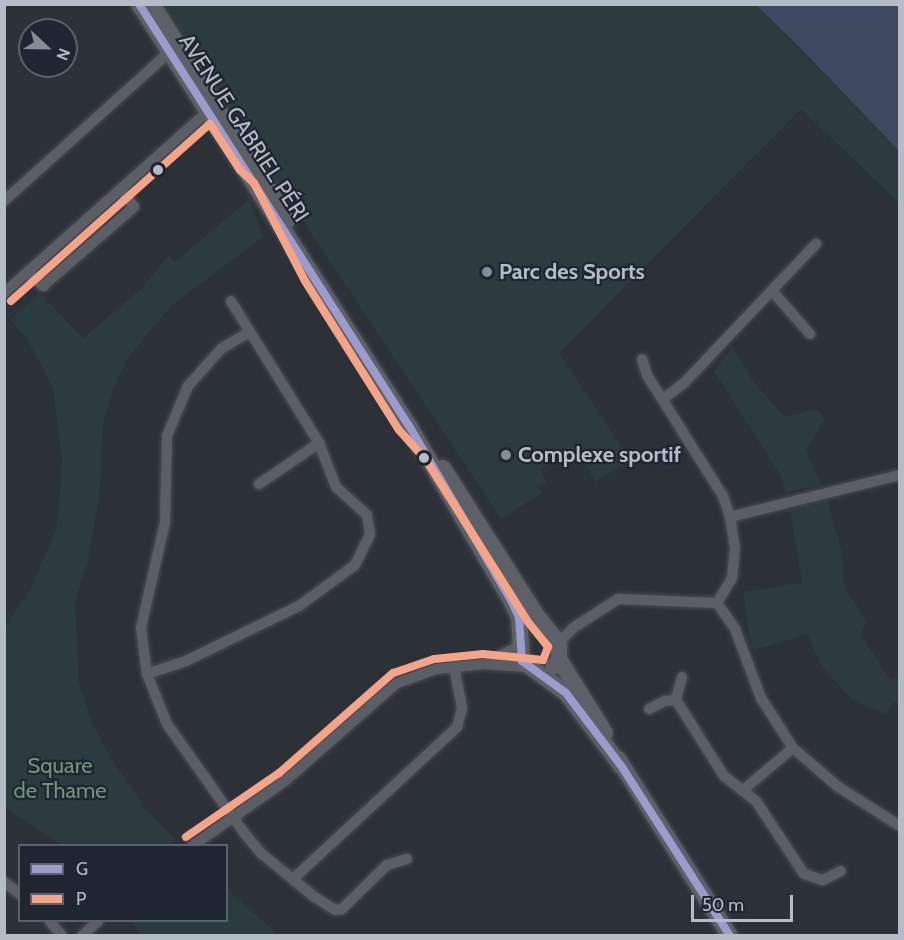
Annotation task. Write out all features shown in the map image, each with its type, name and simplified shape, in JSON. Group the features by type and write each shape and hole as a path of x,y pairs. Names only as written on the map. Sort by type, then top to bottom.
{"main road":[{"name":"AVENUE GABRIEL PÉRI","path":"139,4 249,165 262,176 289,221 314,275"},
{"name":"AVENUE GABRIEL PÉRI","path":"152,4 173,52"},
{"name":"AVENUE GABRIEL PÉRI","path":"212,108 408,424 511,600 519,617 521,644 533,669 566,693 622,767 730,936"},
{"name":"AVENUE GABRIEL PÉRI","path":"408,424 440,463 557,645 622,767"},
{"path":"521,644 537,631 557,645 551,668 533,669"}],"street":[{"path":"4,201 173,52"},
{"path":"4,293 212,108"},
{"path":"28,272 43,286 134,207 121,189"},
{"path":"663,399 684,383 816,244"},
{"path":"773,291 810,334"},
{"path":"147,674 186,662 299,606 362,556 370,534 368,515 336,487 319,443 231,301"},
{"path":"249,332 221,349 188,386 167,436 165,522 141,628 147,674 167,724 262,854 313,896 335,910 342,909 387,866 407,859"},
{"path":"642,358 663,399 723,496 730,517 735,549 732,578 717,603"},
{"path":"259,484 319,443"},
{"path":"730,517 900,474"},
{"path":"557,645 573,628 618,599 717,603"},
{"path":"717,603 735,629 761,698 793,747 837,786 899,824"},
{"path":"195,844 285,781 397,683 484,664 521,644"},
{"path":"484,664 533,669"},
{"path":"293,879 457,727 462,708 454,671"},
{"path":"682,677 676,700 724,776 756,801 804,874 823,880 841,871"},
{"path":"649,709 665,701 676,700"},
{"path":"743,790 793,747"},
{"path":"4,882 18,892"},
{"path":"50,922 62,936"},
{"path":"82,936 98,922"}],"green space":[{"name":"Parc des Sports","path":"165,5 756,5 899,151 899,203 801,109 559,353 630,460 596,482 576,451 558,462 556,459 540,470 547,482 538,487 542,493 501,519 283,191"},
{"name":"Square de Thame","path":"250,198 263,237 172,305 127,359 113,390 103,424 100,491 88,561 75,601 79,682 92,723 110,757 149,813 176,840 171,844 60,844 5,807 5,627 28,593 57,528 62,461 53,388 27,339 10,320 39,292 83,338 141,289 169,255 175,262"},
{"path":"732,346 753,381 785,417 817,409 825,419 806,450 821,484 785,493 782,478 714,371"},
{"path":"827,499 842,552 844,585 866,621 861,634 890,680 899,678 899,705 893,702 886,714 851,699 823,668 807,634 752,651 743,592 802,583 790,510"},
{"path":"228,890 278,935 141,935 132,922 228,922"}],"water":[{"path":"756,5 899,5 899,151 801,49"}],"transit line":[{"name":"G","path":"139,4 408,424 511,600 519,617 522,661 566,693 622,767 730,936"},
{"name":"P","path":"11,301 210,124 240,170 254,183 305,281 399,430 426,460 528,622 548,647 543,660 483,654 434,659 393,673 279,773 186,837"}],"place":[{"name":"Parc des Sports","path":"487,272"},
{"name":"Complexe sportif","path":"506,455"}]}
